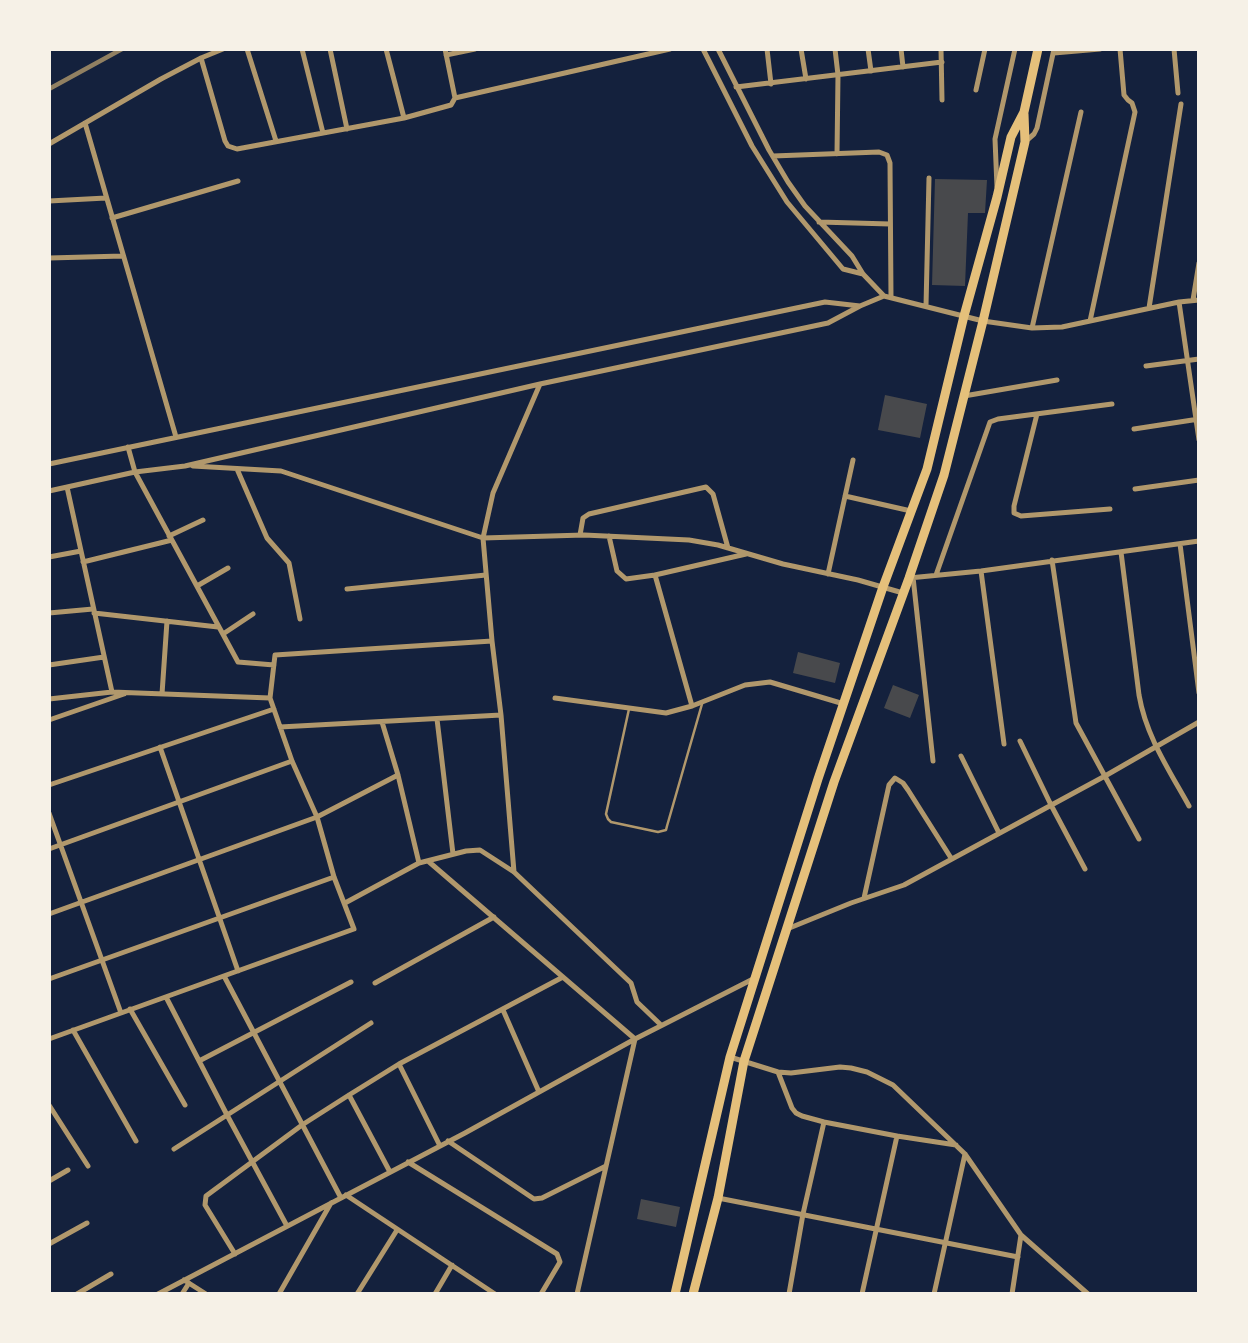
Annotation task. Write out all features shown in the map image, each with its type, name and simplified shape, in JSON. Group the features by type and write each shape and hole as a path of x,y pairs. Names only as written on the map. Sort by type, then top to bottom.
{"main road":[{"path":"676,1294 730,1057 818,779 883,587 927,469 1011,137 1024,112 1038,49"},
{"path":"693,1294 718,1198 744,1061 834,782 903,593 911,578 944,475 1025,142 1024,112"}],"street":[{"path":"49,144 201,58 223,49"},
{"path":"247,49 276,141"},
{"path":"302,49 323,133"},
{"path":"330,49 347,129"},
{"path":"386,49 404,118"},
{"path":"201,58 225,141 228,146 237,149 404,118 448,106 456,98 446,52 475,49"},
{"path":"456,98 670,49"},
{"path":"703,49 752,146 787,202 843,270 863,274"},
{"path":"718,49 773,156 804,206 852,256 863,274 887,297 983,321 1032,328 1062,327 1196,300 1199,263"},
{"path":"767,49 771,84"},
{"path":"801,49 806,79"},
{"path":"835,49 838,75 837,154"},
{"path":"868,49 871,71"},
{"path":"901,49 903,67"},
{"path":"941,49 942,100"},
{"path":"976,90 985,49"},
{"path":"997,197 995,139 1016,49"},
{"path":"1025,142 1037,128 1054,51 1100,49"},
{"path":"1090,321 1135,112 1132,103 1124,95 1120,49"},
{"path":"1174,49 1178,93"},
{"path":"736,87 942,62"},
{"path":"1149,308 1181,104"},
{"path":"1032,328 1082,112"},
{"path":"85,123 176,437"},
{"path":"773,156 879,152 889,158 887,297"},
{"path":"926,306 929,178"},
{"path":"112,218 238,181"},
{"path":"49,201 106,198"},
{"path":"819,222 890,225"},
{"path":"49,258 123,256"},
{"path":"49,491 135,472 186,466 540,384 828,323 860,306 887,297"},
{"path":"49,464 825,302 860,306"},
{"path":"1179,302 1199,440"},
{"path":"1146,366 1199,359"},
{"path":"964,396 1057,380"},
{"path":"514,872 483,538 493,493 540,384"},
{"path":"936,575 987,426 993,420 1112,404"},
{"path":"1037,414 1014,513 1021,516 1110,509"},
{"path":"1134,429 1197,419"},
{"path":"128,447 135,472 238,662 274,665"},
{"path":"828,574 853,460"},
{"path":"186,466 281,471 483,538 580,535 689,540 903,593"},
{"path":"237,469 267,538 289,563 300,619"},
{"path":"1135,489 1199,480"},
{"path":"67,487 112,692"},
{"path":"580,535 581,522 589,514 706,487 713,494 728,548"},
{"path":"845,496 911,511"},
{"path":"83,562 171,538 203,520"},
{"path":"609,536 615,567 626,579 747,554"},
{"path":"933,761 911,578 1199,541"},
{"path":"1180,544 1199,693"},
{"path":"49,557 81,551"},
{"path":"1121,552 1140,704 1155,746 1189,806"},
{"path":"1052,560 1076,723 1139,839"},
{"path":"197,586 228,568"},
{"path":"981,571 1004,744"},
{"path":"655,575 692,706"},
{"path":"346,589 486,576"},
{"path":"49,613 94,611 218,627"},
{"path":"222,634 253,614"},
{"path":"162,694 167,621"},
{"path":"49,1038 354,929 334,877 317,817 292,761 270,698 275,655 492,641"},
{"path":"49,665 104,657"},
{"path":"555,698 666,713 746,685 770,682 844,704"},
{"path":"49,699 112,692 270,698"},
{"path":"49,720 127,692"},
{"path":"49,785 274,709"},
{"path":"280,727 501,715"},
{"path":"437,719 453,854"},
{"path":"382,722 419,863"},
{"path":"788,929 904,885 1199,722"},
{"path":"1020,741 1085,869"},
{"path":"160,747 238,971"},
{"path":"961,756 999,833"},
{"path":"49,849 292,761"},
{"path":"49,914 317,817 398,775"},
{"path":"864,898 889,785 895,778 908,790 951,859"},
{"path":"49,813 121,1013"},
{"path":"345,904 419,863 480,850 514,872 631,982 637,1002 661,1025"},
{"path":"428,861 635,1038"},
{"path":"49,979 334,877"},
{"path":"375,982 494,917"},
{"path":"224,976 302,1125 343,1196 495,1294"},
{"path":"235,1254 209,1212 206,1196 302,1125 399,1064 563,977"},
{"path":"158,1294 187,1282 343,1196 449,1142 635,1038 755,978"},
{"path":"199,1061 351,982"},
{"path":"166,997 287,1226"},
{"path":"130,1009 185,1105"},
{"path":"503,1010 539,1092"},
{"path":"174,1149 371,1023"},
{"path":"73,1030 136,1141"},
{"path":"577,1294 635,1038"},
{"path":"730,1057 778,1072 840,1067 867,1072 893,1085 965,1154 1021,1235 1088,1294"},
{"path":"399,1064 440,1146"},
{"path":"778,1072 796,1113 824,1122 956,1145"},
{"path":"349,1095 390,1172"},
{"path":"49,1105 88,1166"},
{"path":"789,1294 803,1214 824,1122"},
{"path":"862,1294 897,1136"},
{"path":"449,1142 534,1199 542,1198 606,1166"},
{"path":"934,1294 965,1154"},
{"path":"408,1163 557,1254 560,1262 541,1294"},
{"path":"49,1181 68,1170"},
{"path":"718,1198 1018,1257"},
{"path":"279,1294 331,1203"},
{"path":"49,1244 87,1223"},
{"path":"357,1294 397,1230"},
{"path":"1012,1294 1021,1235"},
{"path":"435,1294 452,1265"},
{"path":"77,1294 111,1274"},
{"path":"182,1294 187,1282"},
{"path":"187,1282 206,1294"}],"lane":[{"path":"629,709 606,814 611,822 662,832 666,830 703,701"}],"building":[{"path":"935,179 987,180 985,213 968,213 965,286 932,285"},
{"path":"885,395 927,404 920,438 878,430"},
{"path":"798,652 840,663 835,683 793,673"},
{"path":"893,685 919,695 910,718 884,708"},
{"path":"641,1199 680,1207 676,1227 637,1219"}],"railway":[{"path":"49,89 122,49"}]}
